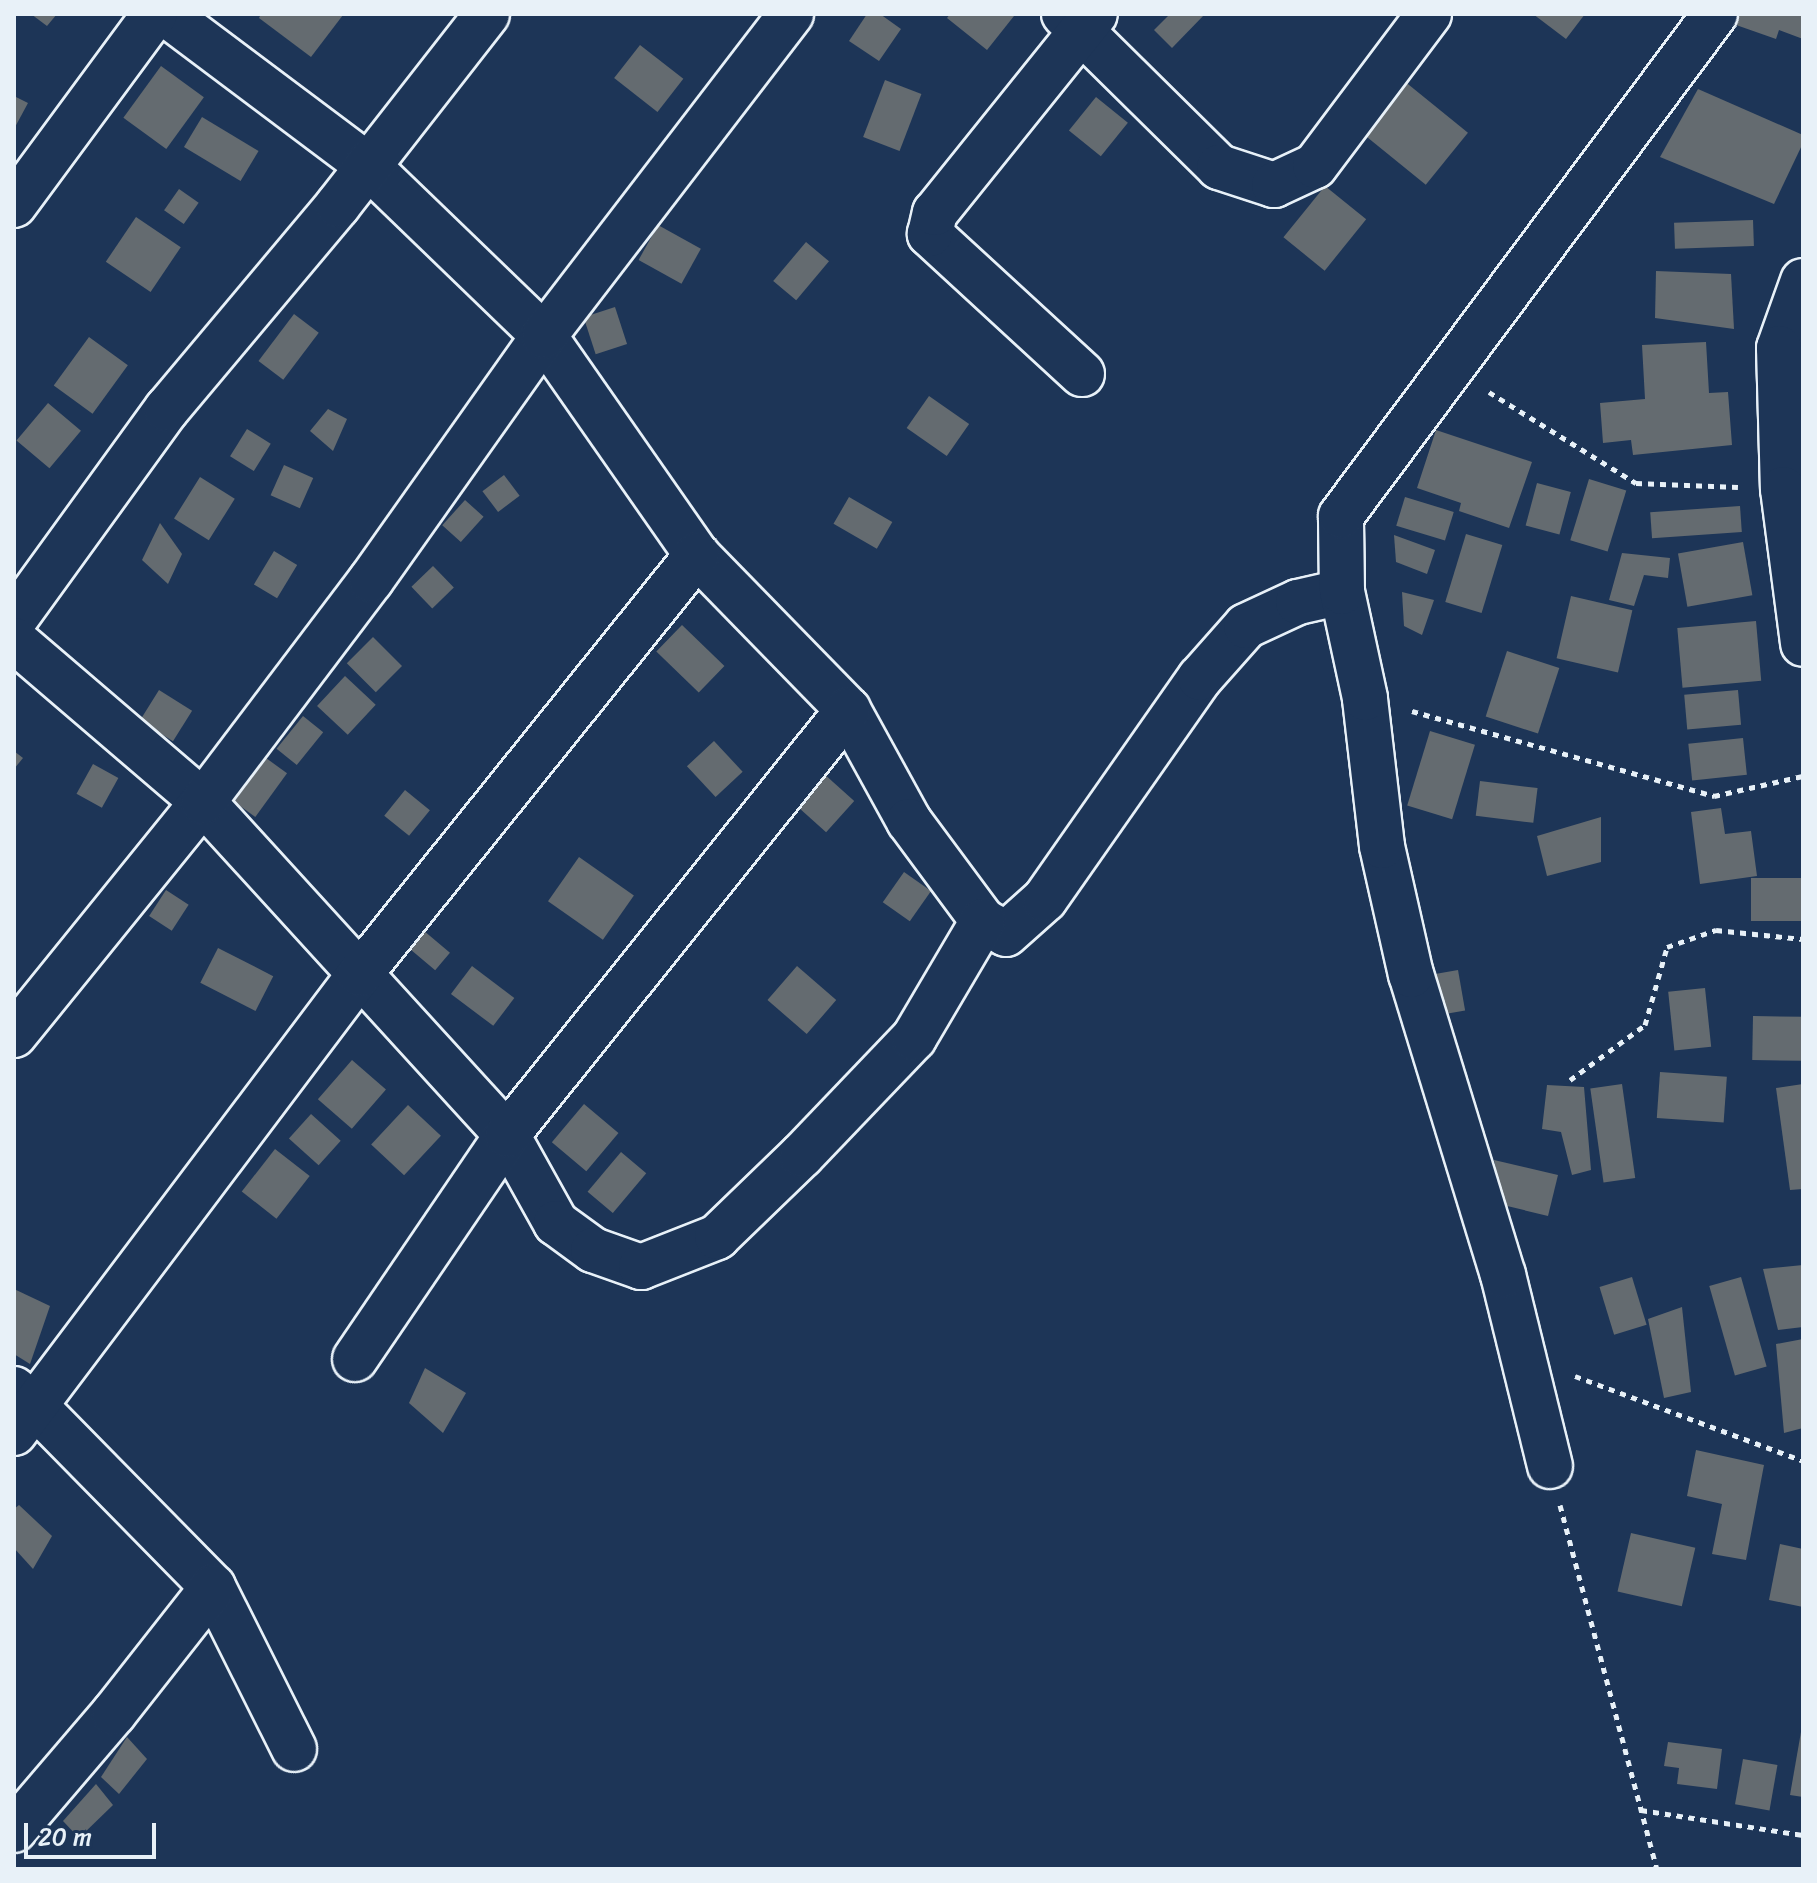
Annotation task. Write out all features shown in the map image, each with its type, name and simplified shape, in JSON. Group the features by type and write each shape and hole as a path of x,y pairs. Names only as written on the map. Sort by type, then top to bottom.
{"street":[{"path":"14,205 155,14"},
{"path":"166,14 367,165 544,336 697,555 848,710 909,821 983,921 1006,934 1045,899 1200,678 1246,626 1298,602 1342,592"},
{"path":"14,620 167,409 338,205 487,14"},
{"path":"14,1035 203,802 371,580 544,336 791,14"},
{"path":"1082,374 930,234 935,213 1081,19 1219,167 1274,185 1315,166 1429,14"},
{"path":"1550,1466 1503,1275 1411,975 1382,846 1365,698 1342,592 1341,516 1715,14"},
{"path":"1803,281 1791,351 1783,489 1803,644"},
{"path":"294,1749 213,1587 22,1410 360,974 697,555"},
{"path":"14,640 203,802 507,1135 556,1223 593,1250 641,1267 717,1237 802,1155 914,1038 983,921"},
{"path":"355,1359 507,1135 848,710"},
{"path":"14,1830 114,1713 213,1587"}],"path":[{"path":"1451,369 1636,483 1783,489"},
{"path":"1365,698 1714,796 1803,776"},
{"path":"1570,1080 1645,1025 1667,947 1716,930 1803,939"},
{"path":"1522,1357 1803,1461"},
{"path":"1550,1466 1657,1869"},
{"path":"1641,1810 1803,1835"}],"building":[{"path":"31,14 57,14 47,26"},
{"path":"261,14 343,15 311,57 259,18"},
{"path":"867,14 880,14 901,29 879,61 849,41"},
{"path":"950,14 1014,16 987,50 947,18"},
{"path":"1170,14 1205,14 1172,48 1154,30"},
{"path":"1533,14 1585,14 1566,39"},
{"path":"1723,14 1803,14 1803,39 1779,30 1776,39 1719,19"},
{"path":"640,45 683,79 657,112 614,78"},
{"path":"161,66 204,97 166,149 123,118"},
{"path":"1398,76 1468,133 1426,185 1356,128"},
{"path":"885,80 921,94 900,151 863,137"},
{"path":"1698,89 1803,135 1803,143 1774,204 1660,157"},
{"path":"14,96 28,103 14,129"},
{"path":"1096,97 1128,123 1101,156 1069,130"},
{"path":"202,117 259,151 241,181 184,147"},
{"path":"1325,186 1366,219 1325,271 1283,237"},
{"path":"179,189 199,203 184,224 164,210"},
{"path":"136,217 181,247 151,292 106,262"},
{"path":"1753,220 1754,246 1675,249 1674,223"},
{"path":"658,225 701,249 681,284 639,260"},
{"path":"806,242 829,261 796,300 773,281"},
{"path":"1656,271 1731,274 1734,329 1655,318"},
{"path":"615,307 627,344 596,354 584,317"},
{"path":"294,314 319,333 283,380 258,361"},
{"path":"89,337 128,365 93,414 54,386"},
{"path":"1706,342 1709,393 1728,392 1732,445 1633,455 1631,440 1603,443 1600,403 1645,399 1642,345"},
{"path":"929,396 969,424 947,456 907,428"},
{"path":"48,403 81,431 49,468 17,441"},
{"path":"328,409 347,419 333,451 310,431"},
{"path":"247,429 271,444 254,471 230,456"},
{"path":"1436,430 1532,462 1509,528 1459,511 1461,503 1417,488"},
{"path":"284,465 313,478 300,508 271,495"},
{"path":"504,475 520,496 498,512 482,491"},
{"path":"200,477 235,499 209,540 174,519"},
{"path":"1589,479 1626,490 1608,552 1570,540"},
{"path":"1537,483 1571,492 1559,535 1526,526"},
{"path":"849,497 892,522 877,549 834,524"},
{"path":"1405,497 1454,512 1445,541 1396,526"},
{"path":"465,500 484,517 461,542 442,525"},
{"path":"1740,506 1742,532 1652,538 1650,512"},
{"path":"160,523 182,554 168,584 142,560"},
{"path":"1466,534 1502,545 1482,613 1445,602"},
{"path":"1394,535 1435,550 1427,574 1396,562"},
{"path":"1743,542 1752,595 1687,607 1678,553"},
{"path":"274,551 297,565 277,598 254,584"},
{"path":"1622,553 1670,558 1668,578 1644,575 1634,606 1609,600"},
{"path":"433,566 454,588 432,608 411,587"},
{"path":"1402,592 1434,600 1422,635 1404,626"},
{"path":"1571,596 1632,610 1618,673 1557,658"},
{"path":"1756,621 1761,681 1683,688 1677,628"},
{"path":"682,625 724,666 699,693 656,652"},
{"path":"373,637 402,666 376,692 347,663"},
{"path":"1507,651 1559,668 1538,734 1486,717"},
{"path":"345,676 376,705 348,735 317,706"},
{"path":"159,690 192,711 173,741 140,721"},
{"path":"1738,690 1741,725 1687,730 1684,695"},
{"path":"303,716 323,732 297,765 277,749"},
{"path":"1430,731 1475,745 1452,819 1407,806"},
{"path":"1743,738 1747,775 1692,781 1688,744"},
{"path":"714,741 743,772 716,797 687,766"},
{"path":"14,751 23,758 14,769"},
{"path":"266,758 287,773 255,817 234,802"},
{"path":"93,764 118,778 102,808 77,794"},
{"path":"823,773 854,801 826,832 795,804"},
{"path":"1480,781 1538,788 1533,823 1476,816"},
{"path":"405,790 430,810 409,836 384,816"},
{"path":"1721,808 1725,834 1751,831 1757,876 1700,884 1691,812"},
{"path":"1601,817 1601,862 1547,876 1537,836"},
{"path":"579,857 634,895 603,940 548,901"},
{"path":"904,872 931,891 910,921 883,902"},
{"path":"1751,878 1803,878 1803,921 1751,921"},
{"path":"166,890 189,905 172,931 149,916"},
{"path":"417,925 450,953 435,970 402,943"},
{"path":"218,948 273,976 256,1011 200,983"},
{"path":"472,966 514,998 493,1026 451,994"},
{"path":"797,966 836,1000 807,1034 767,1000"},
{"path":"1458,970 1465,1010 1437,1015 1429,975"},
{"path":"1705,988 1711,1047 1674,1051 1668,992"},
{"path":"1753,1016 1803,1017 1802,1061 1752,1060"},
{"path":"352,1060 386,1090 352,1129 318,1099"},
{"path":"1660,1072 1727,1077 1724,1123 1657,1118"},
{"path":"1622,1084 1635,1178 1604,1183 1590,1088"},
{"path":"1803,1084 1803,1189 1790,1190 1776,1088"},
{"path":"1547,1085 1584,1087 1591,1170 1572,1175 1561,1132 1542,1129"},
{"path":"584,1104 618,1133 586,1171 552,1142"},
{"path":"408,1105 441,1136 404,1175 371,1144"},
{"path":"311,1114 341,1141 319,1165 289,1139"},
{"path":"275,1149 310,1176 276,1219 242,1192"},
{"path":"621,1152 646,1173 613,1213 588,1192"},
{"path":"1494,1160 1558,1175 1548,1216 1503,1205"},
{"path":"1803,1265 1803,1327 1778,1330 1763,1269"},
{"path":"1632,1277 1647,1325 1614,1335 1599,1287"},
{"path":"1741,1277 1767,1366 1735,1375 1709,1286"},
{"path":"14,1289 50,1306 30,1364 14,1354"},
{"path":"1682,1307 1691,1392 1664,1398 1648,1319"},
{"path":"1803,1339 1803,1428 1784,1433 1776,1344"},
{"path":"425,1368 466,1393 443,1433 409,1403"},
{"path":"1696,1450 1764,1465 1746,1560 1712,1554 1722,1504 1687,1496"},
{"path":"19,1505 52,1536 33,1569 14,1548 14,1509"},
{"path":"1631,1533 1695,1548 1682,1606 1618,1591"},
{"path":"1780,1544 1803,1549 1803,1607 1769,1600"},
{"path":"1803,1732 1803,1797 1790,1795"},
{"path":"127,1737 147,1759 119,1794 101,1777"},
{"path":"1668,1742 1722,1749 1717,1789 1677,1784 1679,1768 1664,1766"},
{"path":"1743,1759 1777,1765 1769,1810 1735,1804"},
{"path":"96,1784 113,1805 79,1838 63,1821"}]}
